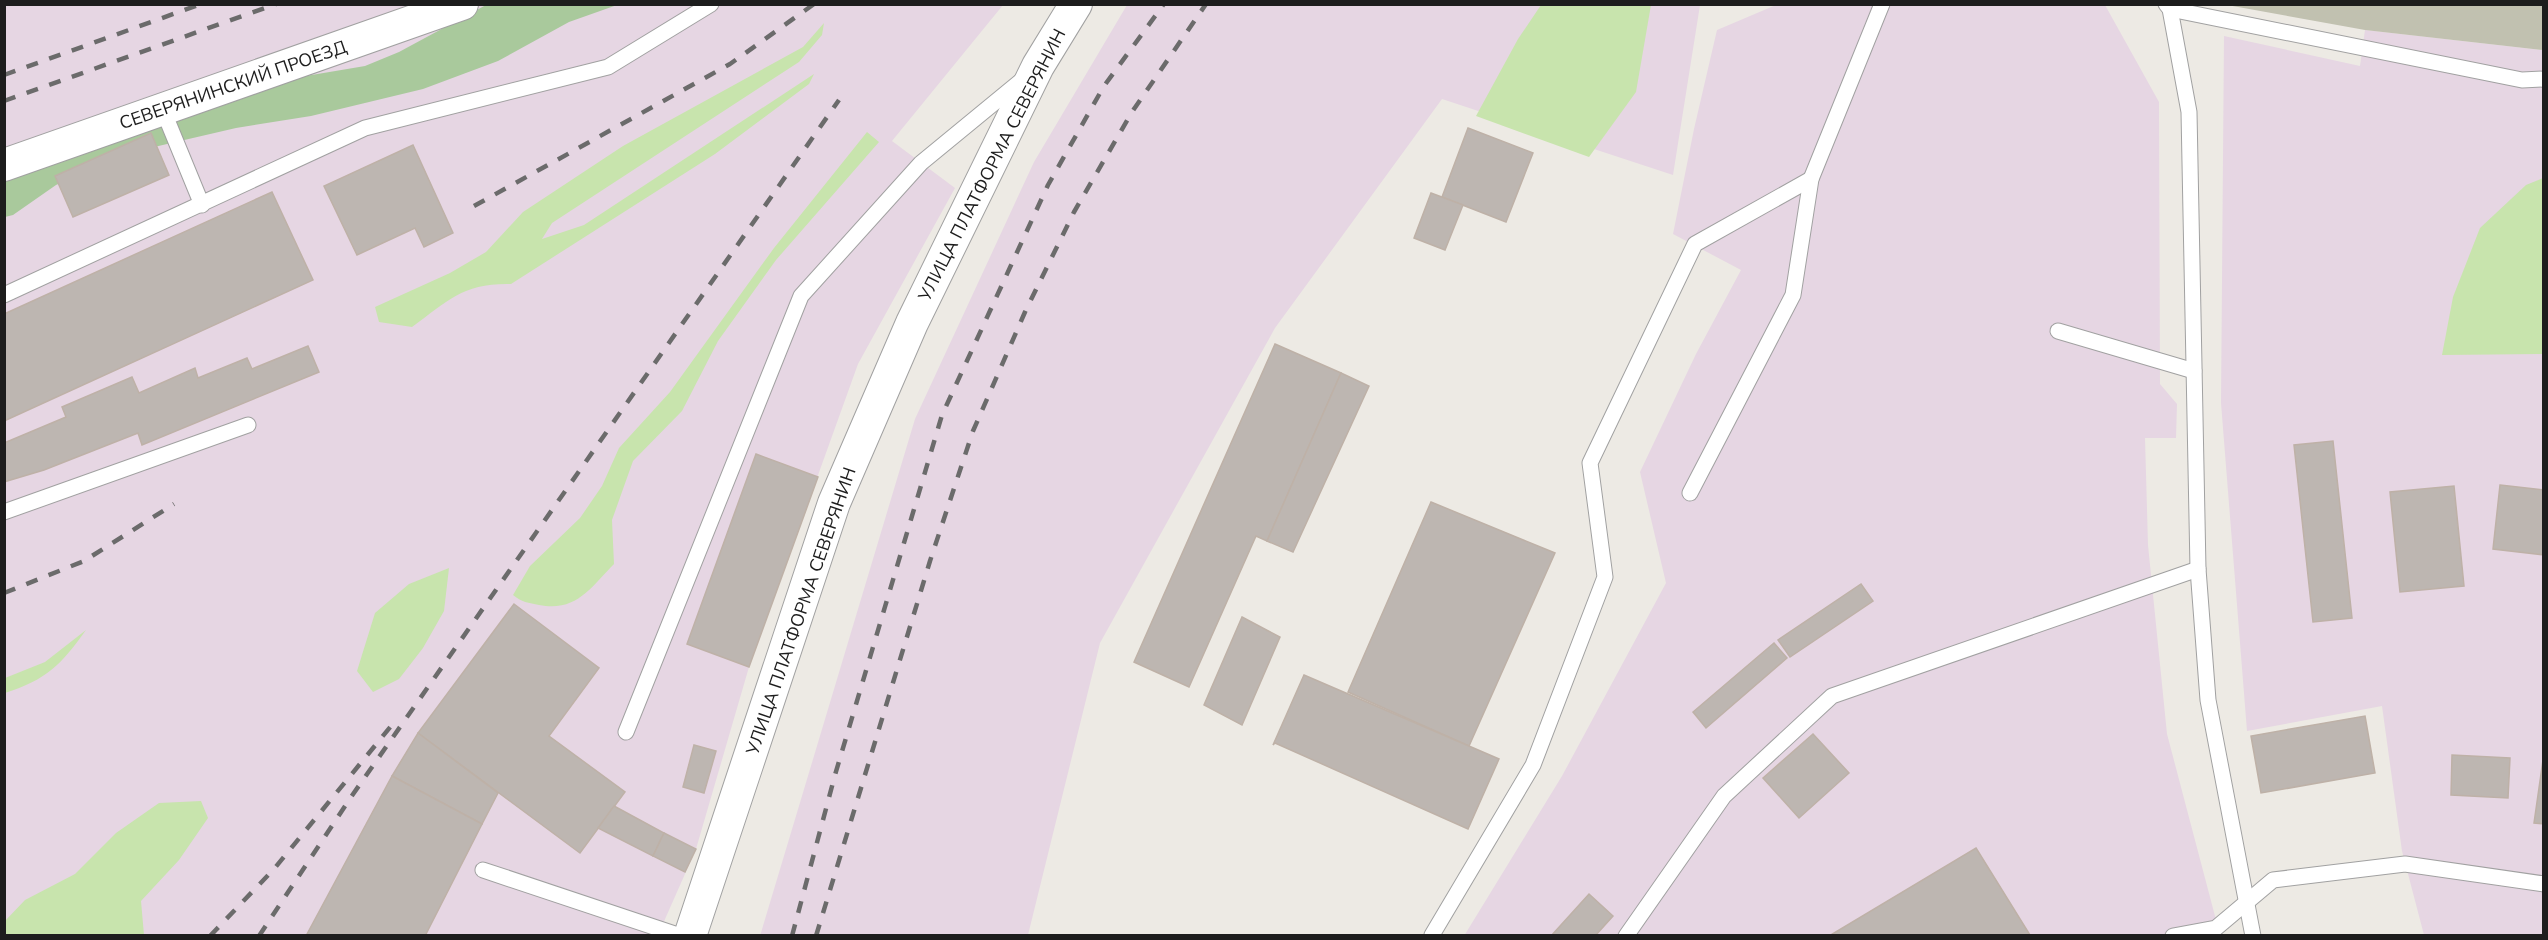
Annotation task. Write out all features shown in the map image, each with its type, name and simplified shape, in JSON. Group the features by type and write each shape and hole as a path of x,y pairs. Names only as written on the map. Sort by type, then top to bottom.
{"street":[{"name":"СЕВЕРЯНИНСКИЙ ПРОЕЗД","path":"4,165 462,4"},
{"name":"УЛИЦА ПЛАТФОРМА СЕВЕРЯНИН","path":"690,936 834,503 912,323 1038,66 1076,4"}],"lane":[{"path":"4,296 365,128 608,67 711,4"},
{"path":"1690,492 1793,295 1811,179 1882,4"},
{"path":"2253,936 2212,727 2198,568 2189,112 2168,7 2522,80 2544,79"},
{"path":"626,732 801,296 921,163 1038,66"},
{"path":"163,110 202,205"},
{"path":"1432,935 1533,765 1605,577 1590,463 1695,244 1811,179"},
{"path":"2058,331 2194,371"},
{"path":"4,512 248,425"},
{"path":"1626,936 1725,796 1832,696 2198,568"},
{"path":"2173,936 2217,928 2272,880 2405,864 2544,884"},
{"path":"483,870 681,936"}],"shaded area":[{"path":"5,5 1003,5 892,141 955,188 858,364 749,667 696,849 658,935 5,936"},
{"path":"1127,5 1700,5 1673,175 1442,99 1275,328 1100,643 1028,935 760,936 915,419 1034,162"},
{"path":"1776,5 2105,5 2159,102 2160,384 2177,404 2176,438 2145,438 2148,545 2167,734 2220,935 1464,936 1562,776 1666,583 1640,472 1696,354 1741,270 1673,234 1717,30"},
{"path":"2227,5 2543,5 2543,50 2365,30"},
{"path":"2365,30 2543,50 2543,935 2424,935 2402,851 2382,706 2247,731 2221,403 2224,36 2360,66"}],"green space":[{"path":"486,5 617,5 569,22 498,61 423,89 311,116 236,128 124,154 56,185 13,215 5,217 5,168 288,79 365,66 399,52"},
{"path":"1541,5 1651,5 1636,92 1589,157 1476,116 1518,39"},
{"path":"824,23 822,35 799,62 552,223 542,239 584,225 814,74 809,84 715,154 511,284 494,284 468,290 447,301 412,327 379,322 375,307 450,273 486,252 523,212 623,146 803,47"},
{"path":"867,132 879,142 776,260 718,341 682,411 633,461 612,520 614,564 582,596 563,605 539,605 525,602 513,595 530,566 580,518 602,486 619,448 670,392 774,248"},
{"path":"2543,178 2543,354 2442,355 2453,297 2480,228 2526,185"},
{"path":"449,568 444,611 423,648 399,679 373,692 357,671 375,613 409,584"},
{"path":"86,630 69,653 52,670 31,683 5,693 5,678 45,662"},
{"path":"201,801 208,818 179,860 141,901 144,935 5,935 5,921 25,900 75,874 116,833 159,803"}],"building":[{"path":"1468,128 1533,153 1506,222 1442,197"},
{"path":"151,133 169,175 73,217 55,176"},
{"path":"413,145 453,233 424,247 415,228 357,255 324,186"},
{"path":"272,192 313,280 4,421 4,314"},
{"path":"1431,193 1463,205 1445,250 1414,238"},
{"path":"1275,344 1341,373 1267,541 1256,536 1189,687 1134,662"},
{"path":"308,346 319,372 142,445 138,433 44,470 4,482 4,443 66,417 62,407 132,377 139,393 195,368 198,378 247,358 252,369"},
{"path":"1341,373 1369,386 1293,552 1267,541"},
{"path":"2333,441 2352,618 2313,622 2294,445"},
{"path":"756,454 818,477 749,667 687,644"},
{"path":"2500,485 2544,490 2544,555 2493,549"},
{"path":"2454,486 2464,586 2400,592 2390,492"},
{"path":"1431,502 1555,553 1469,746 1348,692"},
{"path":"1861,584 1873,601 1790,657 1778,640"},
{"path":"514,604 599,668 549,736 625,792 580,853 418,733"},
{"path":"1242,617 1280,637 1242,725 1204,705"},
{"path":"1774,643 1787,658 1706,728 1693,712"},
{"path":"1304,675 1499,759 1468,829 1275,743 1273,745"},
{"path":"2365,716 2375,773 2261,793 2251,736"},
{"path":"418,733 498,793 482,824 392,776"},
{"path":"1813,734 1849,773 1799,818 1763,778"},
{"path":"694,745 716,751 704,793 683,787"},
{"path":"2452,755 2510,758 2508,798 2451,795"},
{"path":"2544,760 2544,824 2534,823"},
{"path":"392,776 482,824 425,936 306,936"},
{"path":"614,806 664,833 653,856 598,828"},
{"path":"664,833 696,849 685,872 653,856"},
{"path":"1976,848 2030,935 1829,936"},
{"path":"1589,894 1613,916 1595,936 1551,936"}],"railway":[{"path":"4,75 201,4"},
{"path":"4,101 276,4"},
{"path":"474,206 730,64 814,4"},
{"path":"792,936 835,775 942,415 1048,185 1104,86 1164,4"},
{"path":"816,936 930,561 973,431 1025,312 1074,212 1132,112 1206,4"},
{"path":"259,936 351,797 839,100"},
{"path":"4,593 84,561 174,504"},
{"path":"210,936 274,869 396,720"}]}
